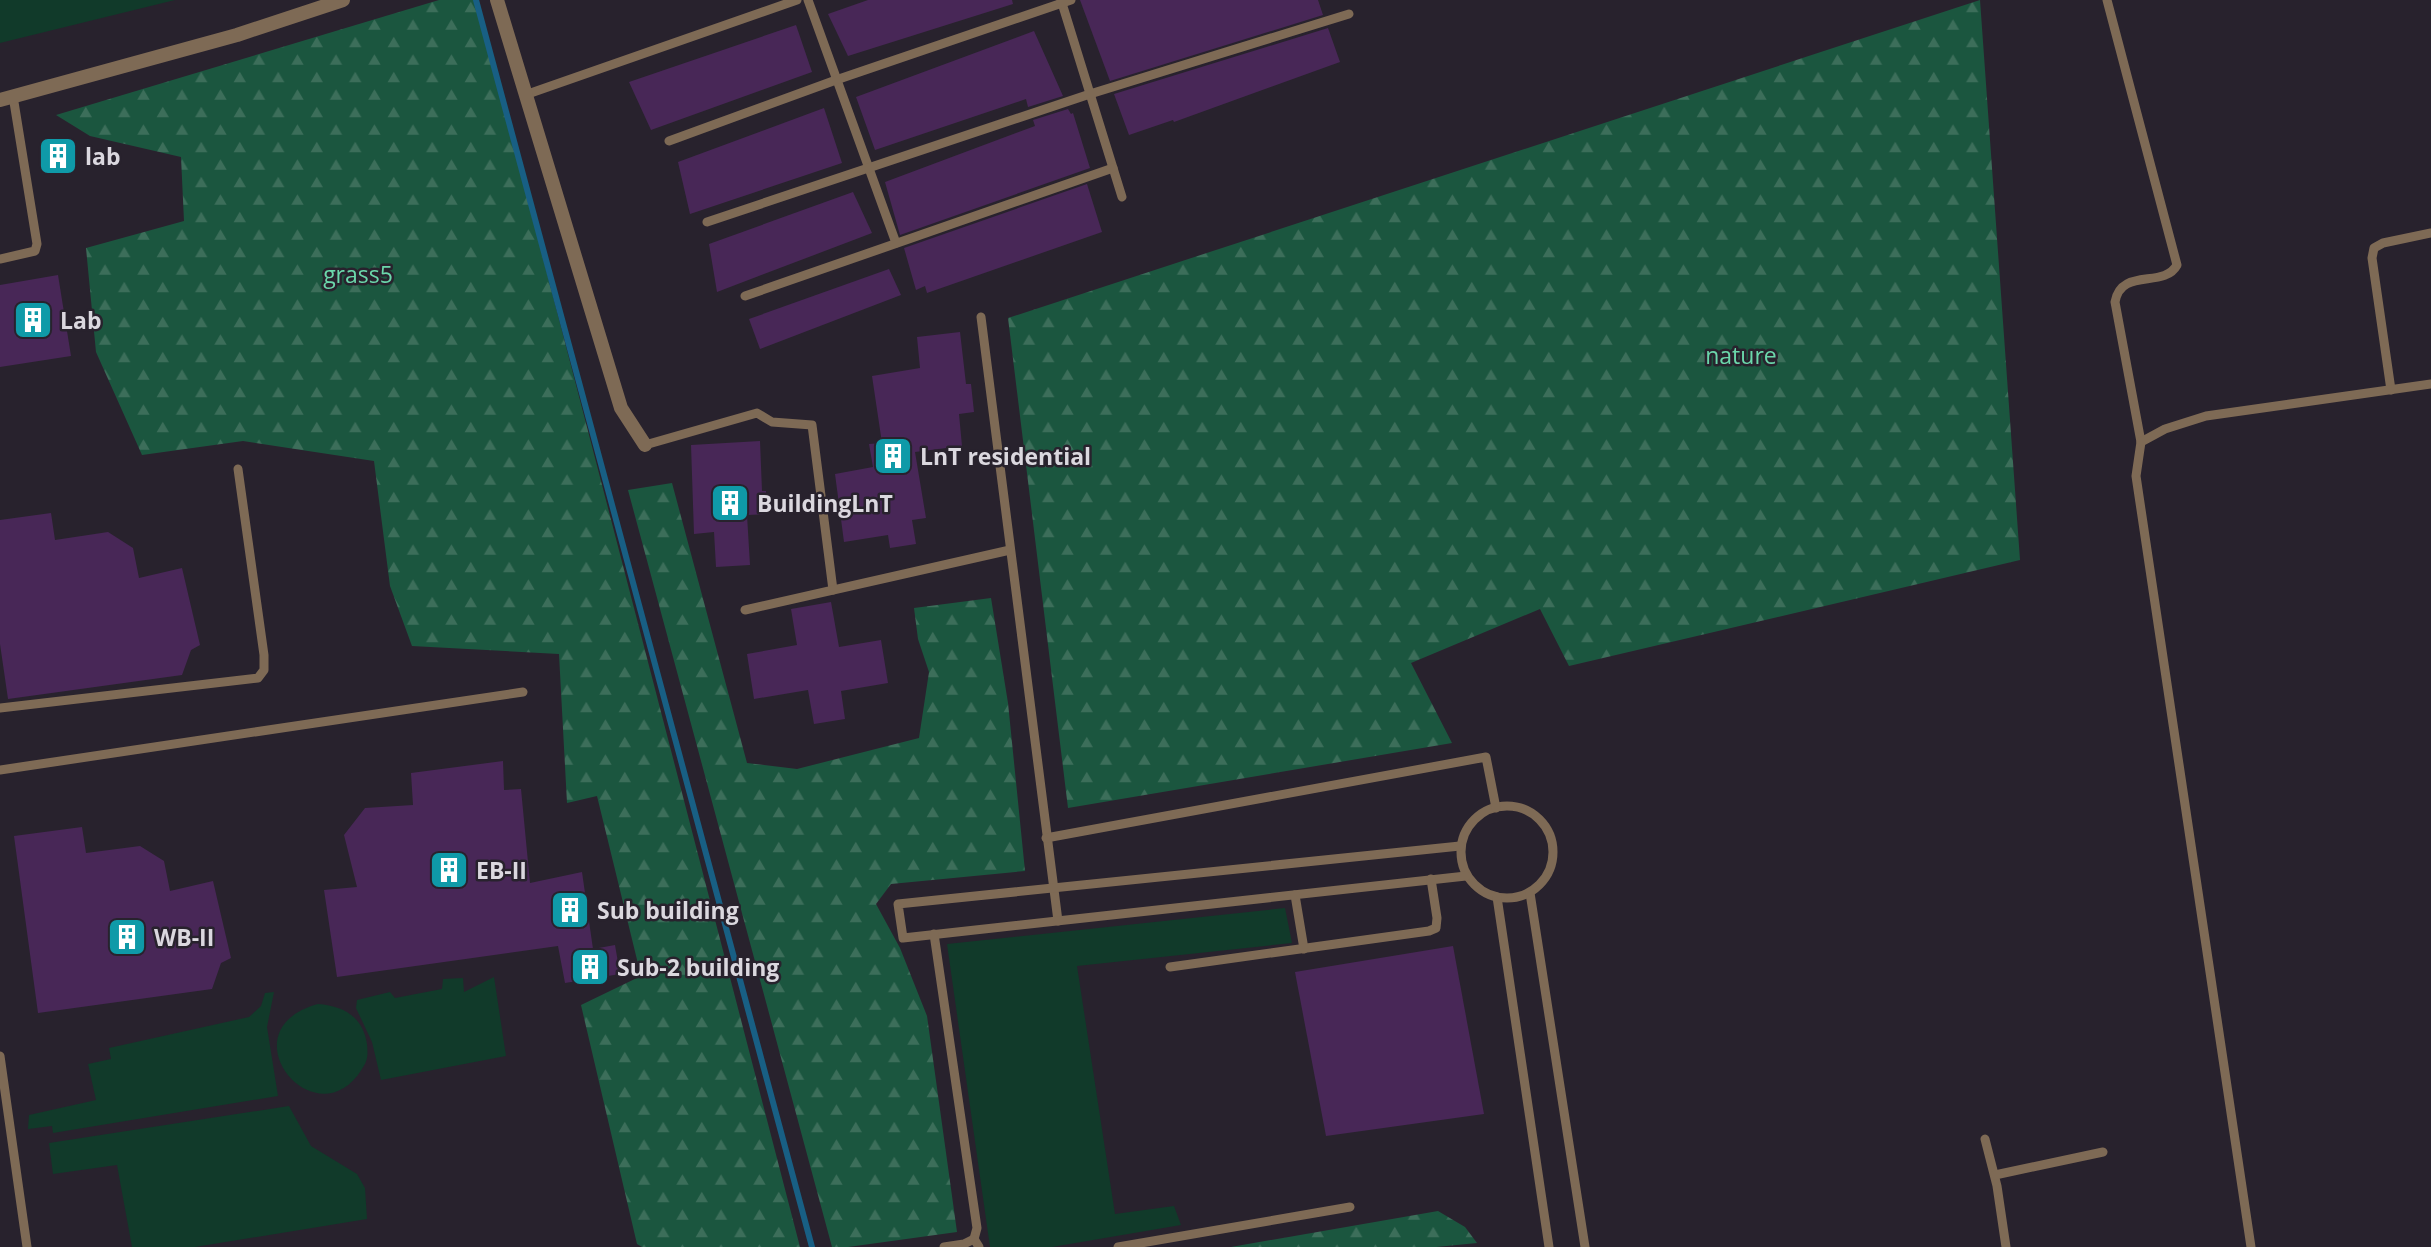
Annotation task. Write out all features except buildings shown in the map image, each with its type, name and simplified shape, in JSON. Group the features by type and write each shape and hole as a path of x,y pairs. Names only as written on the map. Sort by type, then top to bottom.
{"street":[{"path":"6,98 237,35 343,0"},
{"path":"497,0 621,408 645,444"}],"lane":[{"path":"524,95 797,0"},
{"path":"808,0 896,243"},
{"path":"2107,0 2177,265 2168,274 2126,283 2117,292 2115,302 2141,442 2136,476 2251,1247"},
{"path":"669,141 1065,1 1122,197"},
{"path":"707,222 1090,94 1349,15"},
{"path":"0,259 29,254 35,251 37,244 6,98"},
{"path":"746,296 1113,168"},
{"path":"2391,390 2372,258 2374,248 2383,243 2431,233"},
{"path":"981,317 1058,921"},
{"path":"2141,442 2165,429 2206,416 2431,384"},
{"path":"645,444 757,412 772,422 812,425 833,590"},
{"path":"0,708 258,678 264,670 264,654 238,469"},
{"path":"745,610 1010,550"},
{"path":"0,770 523,692"},
{"path":"1046,838 1486,757 1496,808"},
{"path":"1505,806 1522,808 1536,816 1547,828 1553,843 1554,858 1542,884 1530,893 1516,898 1497,897 1475,887 1466,876 1461,862 1460,846 1465,830 1476,817 1489,809 1505,806"},
{"path":"1460,846 898,904 903,938 1466,876"},
{"path":"1170,967 1429,931 1436,928 1437,918 1432,879"},
{"path":"1530,893 1584,1247"},
{"path":"1295,895 1304,949"},
{"path":"1497,897 1549,1247"},
{"path":"934,934 977,1228 976,1243 944,1247"},
{"path":"0,1056 3,1102 27,1247"},
{"path":"1985,1139 1995,1175 2006,1247"},
{"path":"1995,1175 2103,1152"},
{"path":"1118,1247 1350,1207"}],"green space":[{"path":"0,0 175,0 0,43"},
{"name":"grass5","path":"439,0 476,0 800,1247 642,1247 637,1244 581,1005 641,976 597,796 567,803 559,654 412,646 390,586 374,461 243,441 142,455 96,352 86,248 184,221 181,157 90,136 56,115"},
{"name":"nature","path":"1980,0 2020,560 1569,666 1540,609 1411,663 1452,743 1068,808 1008,318"},
{"path":"672,483 747,763 797,769 919,738 929,672 918,639 914,608 991,598 1008,703 1025,871 891,884 876,904 900,948 927,1016 957,1232 832,1247 628,490"},
{"path":"1285,908 1292,943 1077,966 1115,1214 1174,1206 1181,1225 1052,1247 990,1247 947,944"},
{"path":"494,977 506,1056 381,1080 372,1042 356,1008 357,1000 390,992 395,998 442,989 443,979 463,978 464,992"},
{"path":"274,992 267,1027 278,1096 53,1133 52,1126 28,1129 29,1115 96,1100 88,1064 111,1059 109,1048 249,1017 261,1006 265,993"},
{"path":"318,1004 344,1010 357,1020 365,1035 367,1048 364,1066 343,1089 322,1094 303,1088 287,1074 278,1056 278,1036 291,1017"},
{"path":"289,1106 311,1146 357,1174 365,1188 367,1219 195,1247 132,1247 117,1165 53,1174 49,1143"},
{"path":"1438,1211 1465,1227 1477,1243 1436,1247 1231,1247"}],"waterway":[{"path":"476,0 812,1247"}],"place":[{"name":"lab","path":"58,156"},
{"name":"Lab","path":"33,320"},
{"name":"LnT residential","path":"893,456"},
{"name":"BuildingLnT","path":"730,503"},
{"name":"EB-II","path":"449,870"},
{"name":"Sub building","path":"570,910"},
{"name":"WB-II","path":"127,937"},
{"name":"Sub-2 building","path":"590,967"}]}
